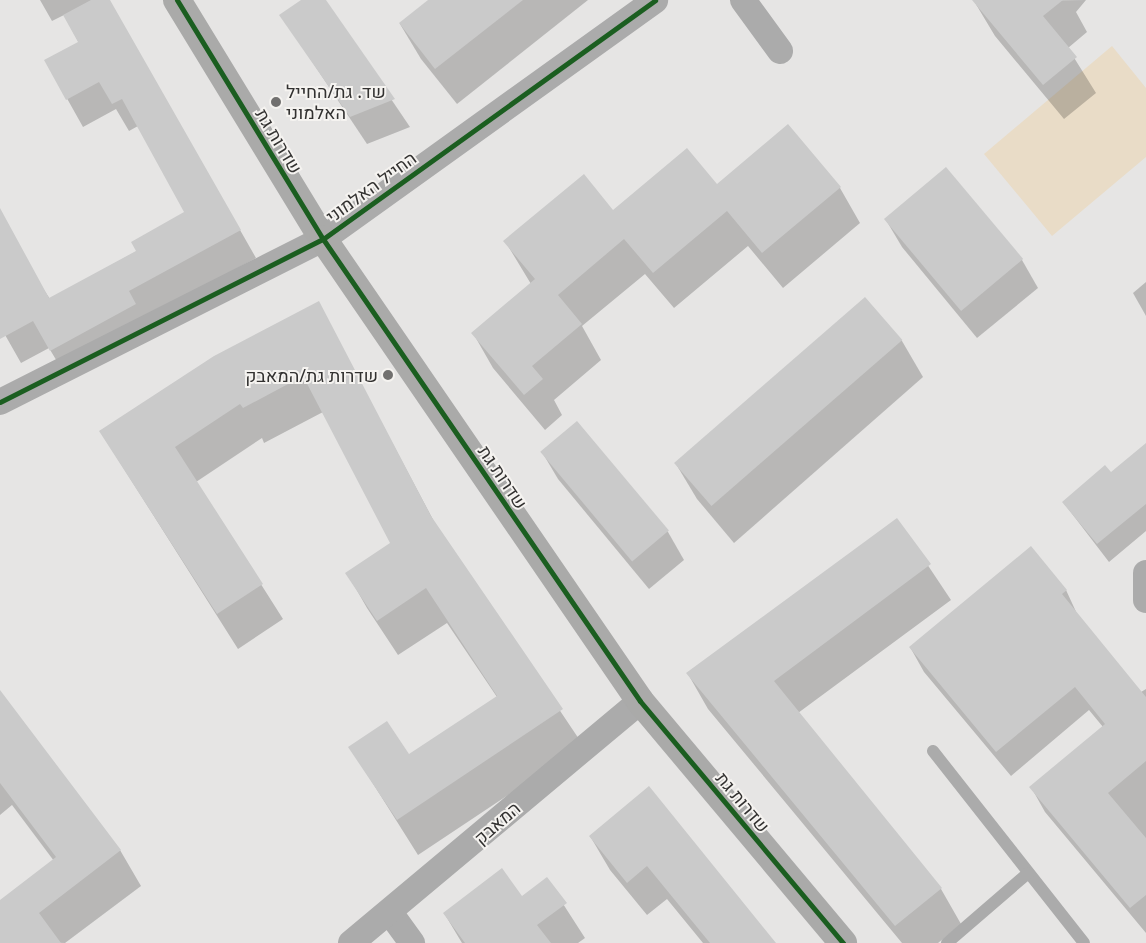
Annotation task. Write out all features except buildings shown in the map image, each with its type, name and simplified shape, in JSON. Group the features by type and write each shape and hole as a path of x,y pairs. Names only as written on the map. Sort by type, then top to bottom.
{"street":[{"name":"שדרות גת","path":"177,0 323,239 640,700 844,943"},
{"name":"החייל האלמוני","path":"0,402 323,239 655,0"},
{"path":"743,0 780,51"},
{"path":"1146,573 1146,600"},
{"name":"המאבק","path":"351,943 391,914 640,700"},
{"path":"391,914 412,943"}],"lane":[{"path":"933,751 1084,943"},
{"path":"947,943 1028,873"}],"shaded area":[{"path":"1112,46 1146,88 1146,157 1052,236 984,154"}],"cycle path":[{"path":"177,0 323,239 640,701 843,943"},
{"path":"0,402 323,239 655,0"}],"place":[{"name":"שד. גת/החייל האלמוני","path":"276,102"},
{"name":"שדרות גת/המאבק","path":"388,375"}]}
